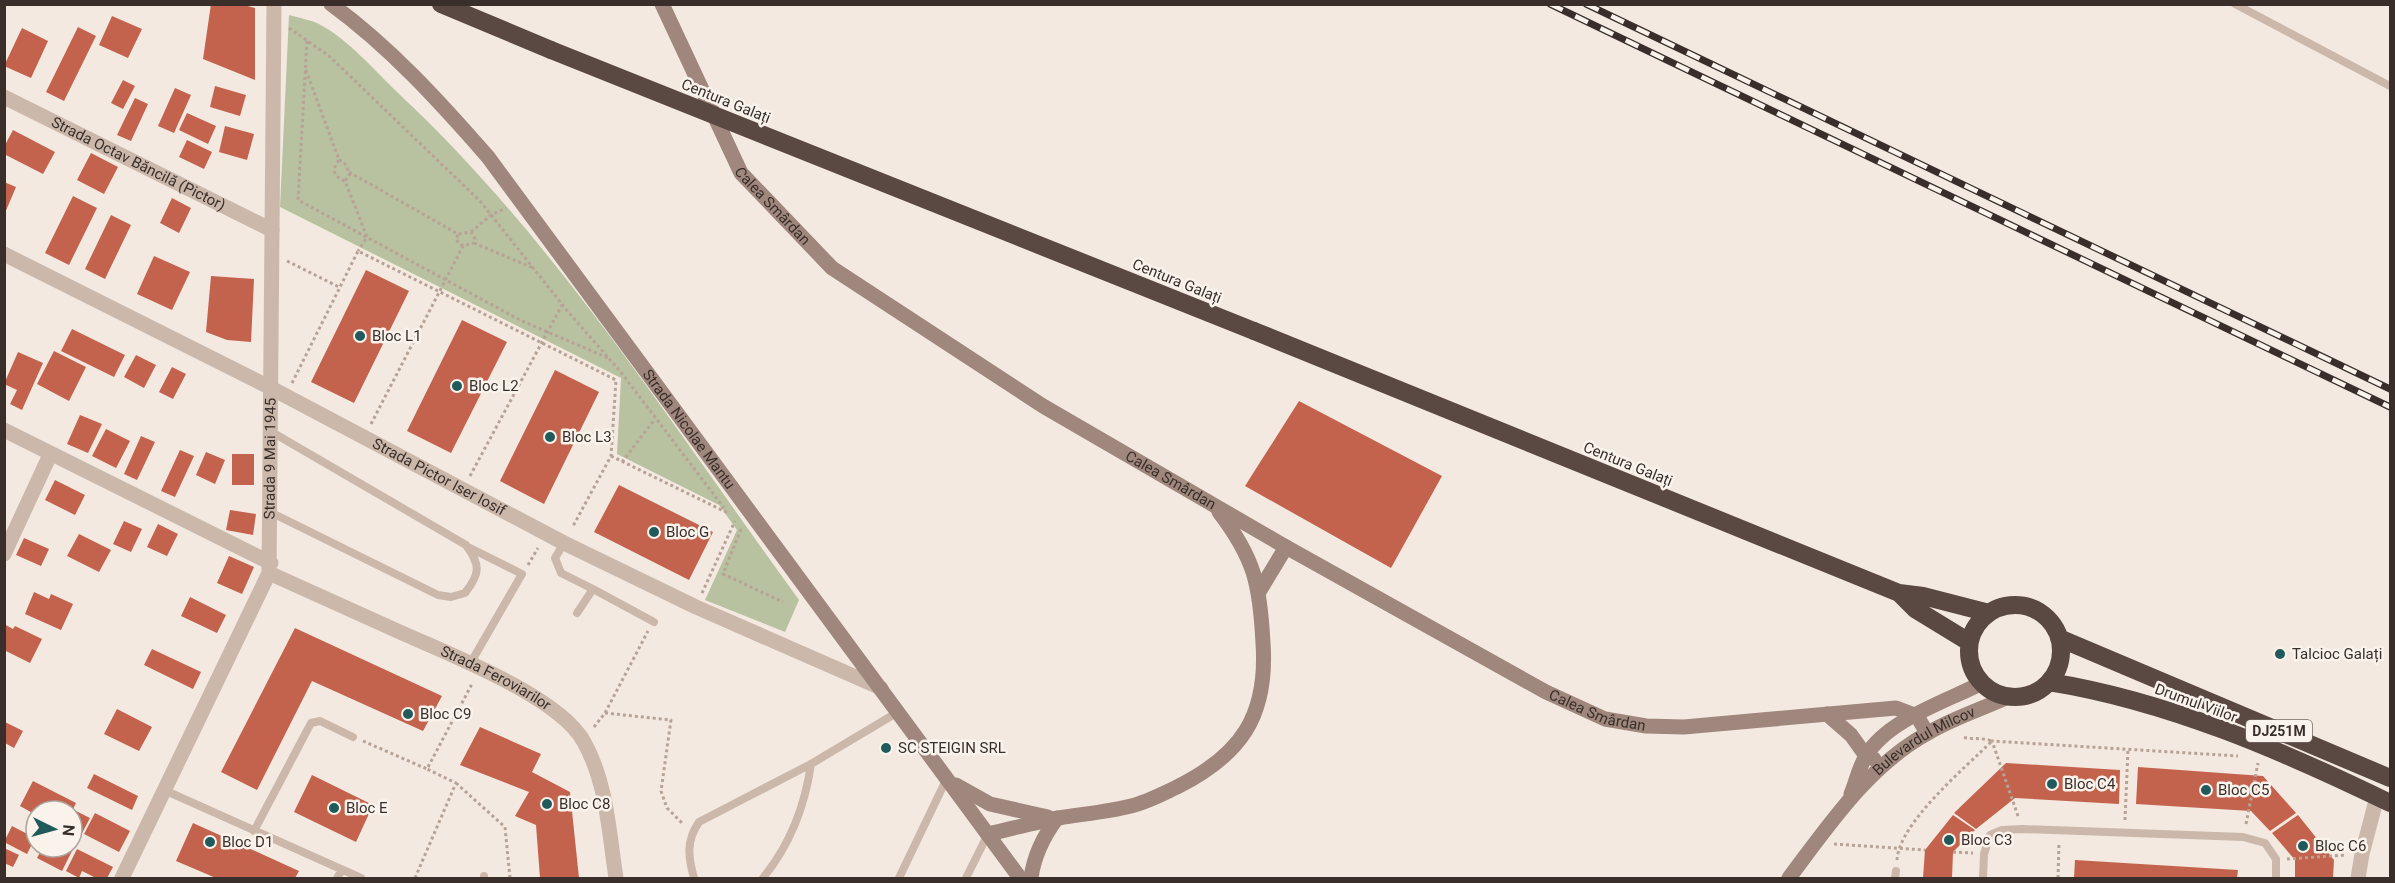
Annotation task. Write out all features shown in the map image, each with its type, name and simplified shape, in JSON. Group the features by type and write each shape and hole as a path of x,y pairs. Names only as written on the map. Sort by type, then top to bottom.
{"highway":[{"name":"Centura Galați","path":"441,4 1899,593 1923,596 1989,613"},
{"name":"Centura Galați","path":"1899,593 1915,609 1970,642"},
{"path":"2012,605 2036,610 2050,622 2059,638 2060,662 2049,682 2037,692 2008,697 1994,693 1982,683 1972,668 1970,642 1976,626 1989,613 2012,605"},
{"name":"Drumul Viilor","path":"2059,638 2391,778"},
{"name":"Drumul Viilor","path":"2049,682 2130,699 2384,800"}],"main road":[{"name":"Strada Nicolae Mantu","path":"331,4 385,48 442,104 521,200 1020,879"},
{"name":"Calea Smârdan","path":"662,4 741,173 832,268 1043,406 1286,547 1546,692 1605,719 1646,726 1684,727 1784,716 1896,708 1920,715"},
{"path":"988,834 1057,818 1132,806 1159,796 1205,773 1233,748 1250,723 1261,696 1264,665 1260,590 1243,547 1215,506"},
{"path":"1260,590 1274,563 1286,547"},
{"name":"Bulevardul Milcov","path":"1848,800 1866,756 1883,735 1900,722 1920,715 1982,683"},
{"name":"Bulevardul Milcov","path":"1789,879 1848,800 1890,761 1927,733 2008,697"},
{"path":"1827,714 1851,735 1866,756 1890,761"},
{"path":"1920,715 1927,733"},
{"path":"947,778 990,804 1057,818"},
{"path":"1031,879 1035,857 1044,836 1057,818"}],"street":[{"name":"Strada 9 Mai 1945","path":"122,879 270,568 269,387 274,10"},
{"name":"Strada Octav Băncilă (Pictor)","path":"4,97 272,231"},
{"name":"Strada Pictor Iser Iosif","path":"4,254 269,387 564,543 696,608 880,688"},
{"name":"Strada Feroviarilor","path":"4,430 270,568 530,695 562,717 584,740 602,788 616,879"},
{"path":"4,554 51,455"},
{"path":"2358,879 2362,854 2384,800"}],"lane":[{"path":"2235,4 2391,86"},
{"path":"270,431 466,545 522,574 475,667"},
{"path":"270,512 438,595 451,597 465,593 477,571 477,559 466,545"},
{"path":"564,543 555,558 561,573 654,622"},
{"path":"578,613 593,589"},
{"path":"694,879 688,858 691,833 699,822 811,764 898,712"},
{"path":"254,831 311,723 320,721 353,737"},
{"path":"762,879 773,865 798,818 808,787 811,764"},
{"path":"899,879 947,778"},
{"path":"164,790 361,879"},
{"path":"1983,879 1984,854 1990,836 2002,830 2022,829 2243,837 2265,843 2276,860 2276,879"},
{"path":"966,879 988,834"},
{"path":"338,879 342,870"}],"path":[{"path":"274,10 370,94 480,201 562,304 609,358 743,531 723,573"},
{"path":"307,41 297,200 444,280 546,332 609,358"},
{"path":"305,68 339,160 344,162 349,172 458,234 471,232 491,215 521,200"},
{"path":"339,160 334,167 334,173 337,178 345,181"},
{"path":"349,172 345,181 368,237"},
{"path":"471,232 475,239 474,243"},
{"path":"458,234 456,240 463,246"},
{"path":"285,397 339,287 368,237"},
{"path":"364,439 438,290 463,246 474,243 534,268"},
{"path":"358,251 616,380 611,456 564,543"},
{"path":"271,253 339,287"},
{"path":"462,491 562,304"},
{"path":"621,462 656,419"},
{"path":"611,456 728,513"},
{"path":"696,608 735,521"},
{"path":"522,574 547,534"},
{"path":"713,569 783,602"},
{"path":"584,740 605,713 654,622"},
{"path":"427,769 475,667"},
{"path":"605,713 671,720 661,791 667,808 691,833"},
{"path":"353,737 456,783 506,827 510,879"},
{"path":"1962,737 1970,739 1980,737 1992,741 2128,749 2262,753 2243,837"},
{"path":"1992,741 2022,829"},
{"path":"1896,875 1897,848 1913,821 1992,741"},
{"path":"2124,834 2128,749"},
{"path":"415,879 456,783"},
{"path":"2058,879 2060,831"},
{"path":"1816,842 1925,850"},
{"path":"1953,852 1984,854"},
{"path":"2276,860 2362,854"}],"green space":[{"path":"289,15 319,24 341,38 361,56 455,150 509,209 561,272 658,402 799,600 785,632 705,600 737,530 719,505 617,454 621,378 280,207"}],"building":[{"path":"211,4 240,4 255,8 255,80 203,59"},
{"path":"112,16 142,29 128,58 99,45"},
{"path":"78,27 96,36 64,101 46,92"},
{"path":"22,28 48,41 31,78 4,66"},
{"path":"123,80 135,86 123,109 111,103"},
{"path":"215,86 246,95 240,116 210,107"},
{"path":"175,88 191,95 174,133 158,126"},
{"path":"135,98 148,104 131,141 117,135"},
{"path":"187,113 216,126 208,144 179,130"},
{"path":"225,126 254,134 247,160 219,152"},
{"path":"13,130 55,152 43,174 4,154 4,147"},
{"path":"187,140 212,152 204,169 179,157"},
{"path":"91,153 118,167 104,194 77,180"},
{"path":"4,182 16,187 5,213 4,213"},
{"path":"73,196 97,208 69,265 45,253"},
{"path":"172,198 191,208 179,233 160,223"},
{"path":"111,215 131,225 105,279 85,269"},
{"path":"154,256 190,272 172,310 137,294"},
{"name":"Bloc L1","path":"366,270 409,291 354,403 311,382"},
{"path":"211,276 254,279 251,342 227,340 206,332"},
{"name":"Bloc L2","path":"462,320 507,342 451,453 407,431"},
{"path":"72,329 125,355 114,377 61,351"},
{"path":"54,351 86,367 69,401 37,384"},
{"path":"18,352 43,363 22,410 10,404 17,390 4,384"},
{"path":"136,355 156,365 144,388 124,377"},
{"path":"172,367 186,374 173,399 159,392"},
{"name":"Bloc L3","path":"555,370 599,392 544,504 500,481"},
{"path":"1299,401 1442,476 1391,568 1245,486"},
{"path":"80,415 102,424 88,453 67,444"},
{"path":"106,429 130,441 116,468 92,456"},
{"path":"141,436 155,442 137,480 124,474"},
{"path":"180,450 194,456 175,497 161,491"},
{"path":"206,452 225,460 215,484 196,475"},
{"path":"232,454 254,454 254,485 232,485"},
{"path":"55,480 85,495 75,515 45,500"},
{"name":"Bloc G","path":"619,485 713,532 689,580 594,532"},
{"path":"230,510 256,514 253,535 226,530"},
{"path":"124,521 142,529 131,552 113,544"},
{"path":"158,524 178,534 167,556 147,547"},
{"path":"79,534 111,550 99,572 67,556"},
{"path":"24,538 49,549 41,566 16,555"},
{"path":"229,556 254,567 242,594 217,583"},
{"path":"34,592 49,599 51,594 73,604 61,630 25,614"},
{"path":"190,597 226,615 217,633 181,616"},
{"path":"4,624 13,629 15,626 42,639 30,663 4,650"},
{"name":"Bloc C9","path":"295,628 442,696 423,731 312,681 257,790 221,772"},
{"path":"152,649 201,672 193,689 144,665"},
{"path":"117,709 152,727 139,751 104,734"},
{"path":"5,722 23,731 14,748 5,743"},
{"name":"Bloc C8","path":"480,727 541,754 532,772 570,792 579,878 540,878 536,825 515,816 529,792 460,765"},
{"name":"Bloc C4","path":"2006,763 2120,770 2119,804 2015,798 1976,829 1954,813"},
{"name":"Bloc C5","path":"2138,767 2263,776 2296,813 2270,831 2251,811 2136,804"},
{"path":"94,774 138,796 132,810 87,788"},
{"name":"Bloc E","path":"312,775 373,805 356,842 294,812"},
{"path":"33,781 68,799 24,799 24,808 20,806"},
{"path":"95,813 130,831 119,852 84,834"},
{"path":"84,815 90,818 84,829"},
{"name":"Bloc C3","path":"1953,815 1975,830 1953,852 1952,878 1923,878 1925,850"},
{"name":"Bloc C6","path":"2298,815 2334,860 2333,878 2295,878 2295,860 2272,833"},
{"name":"Bloc D1","path":"193,823 299,871 295,878 216,878 176,861"},
{"path":"12,826 24,832 24,852 4,842"},
{"path":"4,848 19,855 13,867 4,863"},
{"path":"84,852 113,867 107,878 96,878 82,871 79,878 66,871 72,859 84,859"},
{"path":"39,859 68,859 62,871"},
{"path":"2075,860 2238,870 2237,878 2074,878"}],"railway":[{"path":"1550,4 2390,407"},
{"path":"1586,4 2390,389"}],"place":[{"name":"Bloc L1","path":"360,336"},
{"name":"Bloc L2","path":"457,386"},
{"name":"Bloc L3","path":"550,437"},
{"name":"Bloc G","path":"654,532"},
{"name":"Talcioc Galați","path":"2280,654"},
{"name":"Bloc C9","path":"408,714"},
{"name":"SC STEIGIN SRL","path":"886,748"},
{"name":"Bloc C4","path":"2052,784"},
{"name":"Bloc C5","path":"2206,790"},
{"name":"Bloc C8","path":"547,804"},
{"name":"Bloc E","path":"334,808"},
{"name":"Bloc C3","path":"1949,840"},
{"name":"Bloc D1","path":"210,842"},
{"name":"Bloc C6","path":"2303,846"}]}
